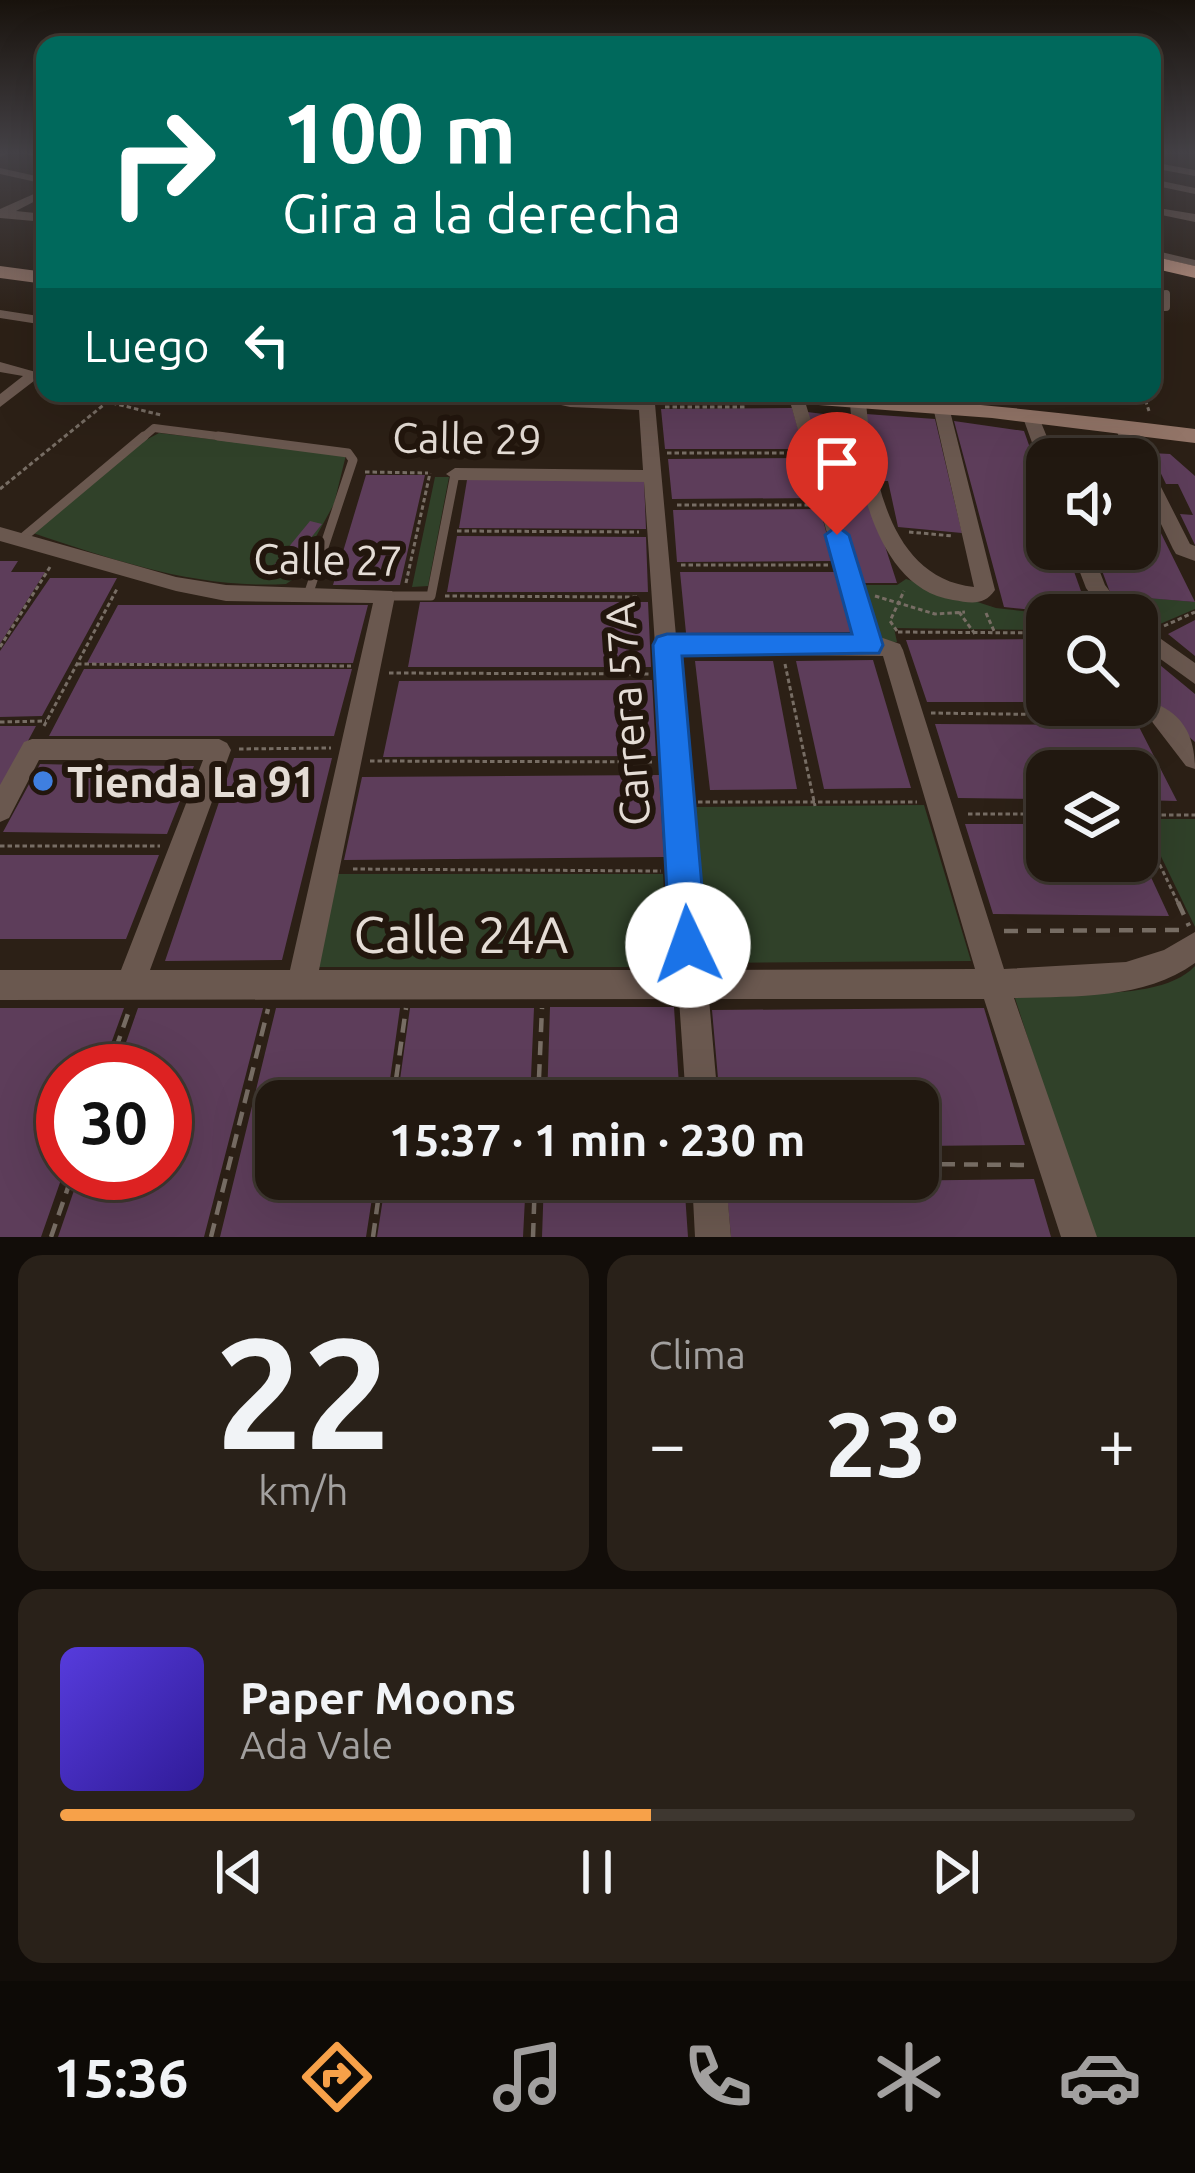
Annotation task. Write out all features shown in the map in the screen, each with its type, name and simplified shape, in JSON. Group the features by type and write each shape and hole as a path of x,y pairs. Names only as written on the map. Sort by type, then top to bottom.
{"highway":[{"path":"1161,254 1195,262"}],"main road":[{"path":"0,272 36,277"},
{"path":"858,402 1030,415 1193,437"}],"street":[{"path":"1,212 36,217"},
{"path":"1161,212 1195,218"},
{"path":"0,314 36,320"},
{"path":"0,367 34,373 0,402"},
{"name":"Calle 29","path":"570,402 645,402"},
{"name":"Carrera 57A","path":"645,402 654,464 700,1080"},
{"path":"798,402 854,590 882,641 911,713 994,984 1079,1237"},
{"path":"858,402 864,456 910,584 958,593 983,592 941,407"},
{"path":"1030,415 1039,438"},
{"path":"1122,426 1183,549 1195,554"},
{"name":"Calle 29","path":"455,474 654,464"},
{"name":"Calle 27","path":"10,537 226,593 394,596"},
{"path":"288,984 327,868 369,670 394,596"},
{"path":"667,645 882,641"},
{"path":"1158,646 1195,675"},
{"path":"1161,716 1195,758"},
{"path":"0,810 32,749 219,749 134,984"},
{"name":"Calle 24A","path":"0,985 994,984 1120,976 1160,968 1195,946"},
{"path":"710,1200 713,1237"}],"lane":[{"path":"1161,308 1166,308 1166,295"},
{"name":"Calle 29","path":"10,537 154,428 348,453 352,472"},
{"path":"308,595 352,472"},
{"path":"431,596 455,474"},
{"name":"Calle 27","path":"394,596 431,596"}],"path":[{"path":"0,489 108,402"},
{"path":"1146,402 1154,430"},
{"path":"654,464 813,453"},
{"name":"Calle 29","path":"352,472 455,474"},
{"path":"394,596 430,473"},
{"path":"657,505 828,505"},
{"path":"889,530 972,538"},
{"path":"443,531 659,532"},
{"path":"0,647 59,551"},
{"path":"662,566 846,565"},
{"path":"32,749 127,570"},
{"path":"910,584 882,641 1026,633"},
{"path":"854,590 940,614 985,609 995,634"},
{"name":"Calle 27","path":"431,596 664,597"},
{"path":"1158,626 1195,612"},
{"path":"782,645 814,804"},
{"path":"77,664 670,674"},
{"path":"911,713 1026,714"},
{"path":"0,722 46,721"},
{"path":"219,749 676,762"},
{"path":"679,802 1026,813"},
{"path":"1158,816 1195,815"},
{"path":"0,846 182,845"},
{"path":"978,932 1191,930 1158,860"},
{"path":"327,868 684,871"},
{"path":"395,1080 410,982"},
{"path":"539,1080 543,982"},
{"path":"116,1044 134,984"},
{"path":"211,1237 288,984"},
{"path":"939,1164 1055,1165"},
{"path":"51,1237 64,1200"},
{"path":"373,1237 378,1200"},
{"path":"532,1237 534,1200"}],"green space":[{"path":"159,433 346,455 334,504 292,580 253,584 189,577 126,563 33,533 140,443"},
{"path":"435,477 449,477 428,586 412,587"},
{"path":"906,579 996,608 1026,611 1026,630 894,628 897,642 875,641 859,585 897,585"},
{"path":"1158,599 1195,602 1195,609 1158,625"},
{"path":"924,805 971,961 707,963 693,807"},
{"path":"1158,819 1195,819 1195,927 1158,850"},
{"path":"336,874 663,874 668,967 314,967"},
{"path":"1195,966 1195,1237 1092,1237 1013,992 1135,990 1179,978"}],"building":[{"path":"792,408 804,449 665,449 661,409"},
{"path":"807,412 849,417 853,447 897,583 858,583"},
{"path":"866,414 935,419 962,533 898,527 888,481 881,481 879,463 873,463"},
{"path":"954,421 1024,431 1026,570 1073,570 1082,594 1026,594 1026,609 1004,607"},
{"path":"1158,453 1170,454 1195,476 1195,545 1180,514 1193,515 1178,484 1166,484"},
{"path":"805,458 816,498 672,499 668,459"},
{"path":"366,475 425,475 400,585 333,585"},
{"path":"467,480 644,480 646,529 459,528"},
{"path":"820,509 834,561 677,562 673,510"},
{"path":"310,521 322,524 281,575 269,571"},
{"path":"1158,527 1195,602 1158,599 1158,594 1111,594 1102,570 1158,570"},
{"path":"457,536 646,537 648,592 447,592"},
{"path":"0,561 18,561 11,572 45,572 0,644"},
{"path":"680,572 838,572 855,632 686,633"},
{"path":"50,578 117,578 42,716 0,717 0,651"},
{"path":"420,602 648,602 651,667 408,667"},
{"path":"118,605 368,605 353,663 87,663"},
{"path":"1195,620 1195,656 1168,634"},
{"path":"1026,639 1026,702 927,702 906,640"},
{"path":"873,660 911,788 824,789 796,661"},
{"path":"695,661 773,661 797,789 710,790"},
{"path":"1158,663 1195,694 1195,742 1158,709"},
{"path":"84,669 352,669 334,736 49,736"},
{"path":"652,680 656,756 383,757 399,681"},
{"path":"935,724 1139,726 1151,750 1026,750 1026,799 958,798"},
{"path":"0,726 36,726 0,793"},
{"path":"234,758 332,758 282,960 165,961"},
{"path":"40,764 194,766 167,834 3,832"},
{"path":"1158,764 1177,801 1158,801"},
{"path":"659,775 664,857 344,860 362,777"},
{"path":"965,824 1026,824 1026,882 1153,882 1169,916 993,914"},
{"path":"0,855 159,855 126,939 0,939"},
{"path":"550,1007 674,1007 679,1080 548,1080"},
{"path":"0,1008 124,1008 111,1044 36,1044 36,1200 54,1200 41,1237 0,1237"},
{"path":"138,1008 263,1008 204,1237 58,1237 71,1200 192,1200 192,1044 125,1044"},
{"path":"276,1008 400,1008 390,1080 258,1080"},
{"path":"410,1008 534,1008 531,1080 400,1080"},
{"path":"984,1008 1025,1145 939,1146 939,1080 718,1080 712,1010"},
{"path":"255,1094 255,1200 372,1200 366,1237 220,1237"},
{"path":"1034,1179 1051,1237 731,1237 728,1200 939,1200 939,1180"},
{"path":"383,1200 525,1200 523,1237 377,1237"},
{"path":"543,1200 685,1200 688,1237 542,1237"}],"place":[{"name":"Tienda La 91","path":"43,781"}],"route":[{"path":"688,945 667,645 869,645 837,535"}]}
